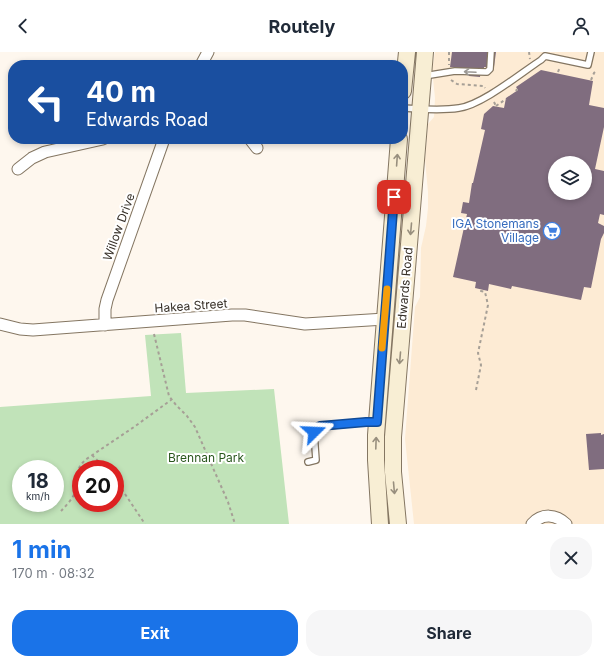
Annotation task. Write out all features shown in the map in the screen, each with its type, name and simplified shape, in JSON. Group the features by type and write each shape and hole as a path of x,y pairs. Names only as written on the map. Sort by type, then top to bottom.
{"street":[{"name":"Edwards Road","path":"398,524 393,472 393,437 425,52"},
{"path":"18,169 32,158 45,152 81,144"},
{"name":"Willow Drive","path":"105,325 105,309 107,300 162,144"},
{"name":"Edwards Road","path":"380,524 376,460 377,422 399,144"},
{"name":"Hakea Street","path":"0,324 20,329 33,330 232,315 245,315 305,324 384,319"},
{"path":"532,524 538,518 550,515 556,516 566,524"}],"lane":[{"path":"423,76 449,72 487,72 490,69 492,52"},
{"path":"408,108 458,108 472,104 489,95 545,56 588,64 591,52"},
{"path":"308,462 314,461 316,457 314,432 317,427 377,422"}],"path":[{"path":"449,52 450,79 457,84 484,86 496,106 506,99"},
{"path":"591,80 596,71"},
{"path":"476,390 481,365 478,353 488,305 485,292 481,291 482,289"},
{"path":"154,334 171,400 187,416 194,428 228,502 235,524"},
{"path":"64,507 75,492 77,472 80,466 92,454 134,427 171,400"},
{"path":"92,454 98,460"},
{"path":"124,492 145,524"}],"shaded area":[{"path":"435,52 604,52 604,524 414,524 405,439 415,307 420,297 421,248 428,208 425,159 428,124 434,117 435,98 432,69"}],"green space":[{"name":"Brennan Park","path":"181,333 186,393 274,389 289,524 0,524 0,407 151,396 145,335"}],"building":[{"path":"452,52 496,52 494,67 484,67 484,69 481,68 480,77 469,76 470,69 450,67"},
{"path":"541,70 593,81 589,105 604,108 604,127 595,169 604,171 604,215 600,214 598,223 604,226 604,233 601,239 591,288 584,287 581,300 512,286 511,289 489,284 488,291 475,288 476,282 453,277 467,214 461,213 463,202 469,203 472,183 485,130 481,129 484,114 493,106 504,108 506,98 518,90 516,87"},
{"path":"601,433 601,435 604,434 604,469 589,470 586,434"}],"slow traffic":[{"path":"382,348 387,289"}],"place":[{"name":"IGA Stonemans Village","path":"552,231"}],"route":[{"path":"314,432 315,429 320,426 377,422 394,197"}]}
